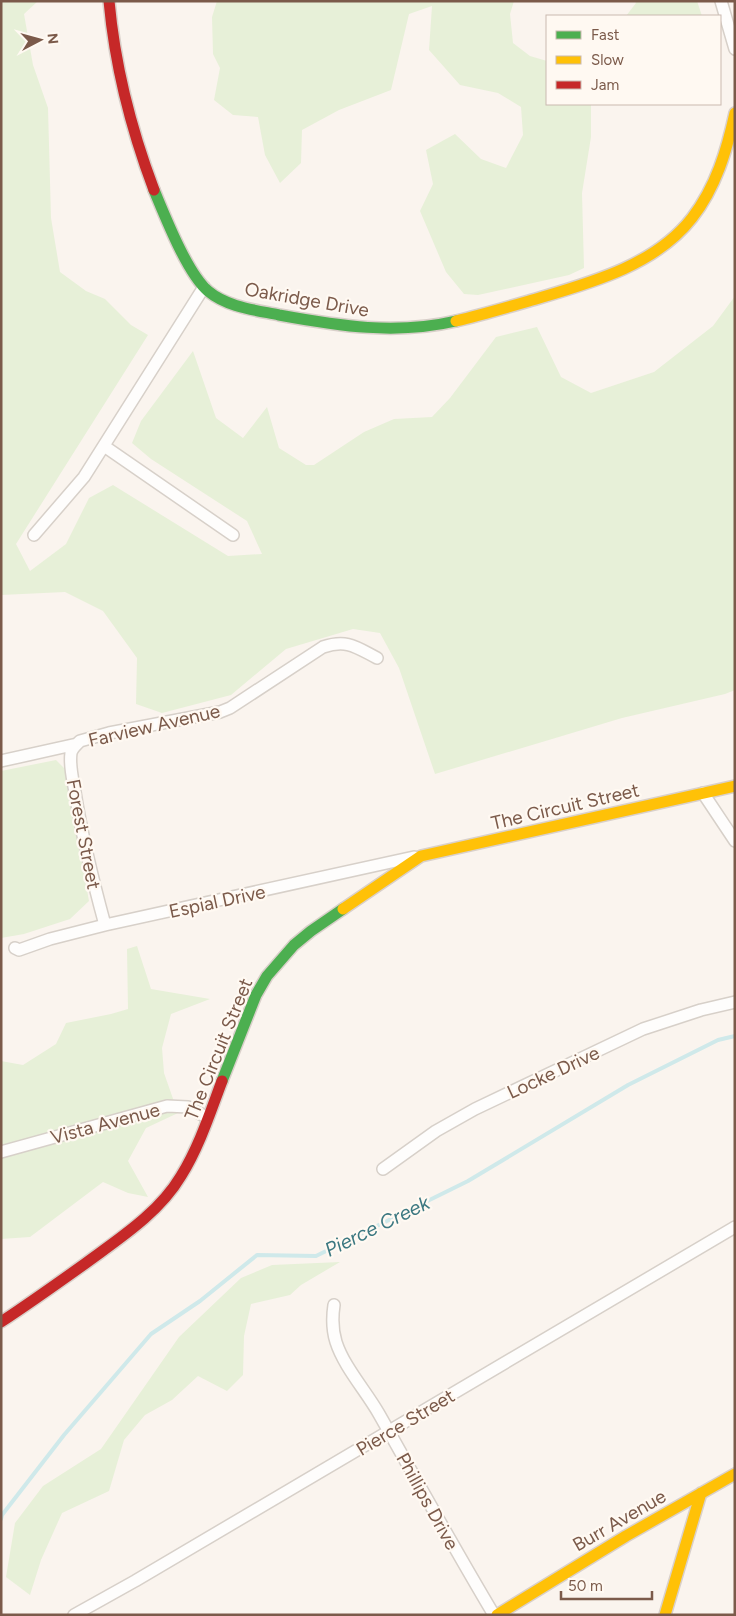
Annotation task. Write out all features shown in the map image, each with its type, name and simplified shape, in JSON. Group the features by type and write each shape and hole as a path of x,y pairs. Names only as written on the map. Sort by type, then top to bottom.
{"street":[{"name":"Oakridge Drive","path":"109,1 114,49 121,84 139,149 172,231 195,276 214,295 242,307 344,327 409,329 483,314 566,290 606,276 649,256 682,230 696,212 719,172 735,113"},
{"path":"721,1 735,49"},
{"path":"34,534 84,477 204,287"},
{"path":"104,446 233,535"},
{"name":"Farview Avenue","path":"1,761 77,744 80,741 109,733 205,716 230,708 323,648 337,643 352,645 377,658"},
{"name":"Forest Street","path":"77,744 71,754 71,765 88,862 105,925"},
{"name":"The Circuit Street","path":"1,1322 113,1243 148,1216 164,1199 181,1177 195,1151 256,995 267,976 294,945 311,931 421,856 735,786"},
{"path":"703,793 735,841"},
{"name":"Espial Drive","path":"15,948 19,950 50,939 105,925 421,856"},
{"name":"Locke Drive","path":"383,1169 436,1131 484,1104 643,1029 686,1014 735,1002"},
{"name":"Vista Avenue","path":"1,1152 167,1106 188,1107 208,1118"},
{"name":"Pierce Street","path":"74,1615 389,1432 735,1227"},
{"name":"Phillips Drive","path":"334,1305 332,1318 337,1344 454,1548 495,1615"},
{"name":"Burr Avenue","path":"495,1615 570,1569 735,1474"},
{"path":"666,1615 701,1493"}],"green space":[{"path":"1,1 38,1 24,14 33,65 48,108 51,218 60,272 86,291 105,299 131,325 148,335 16,544 30,571 66,544 89,498 113,485 228,556 262,554 247,521 151,459 132,443 141,421 193,351 216,418 243,438 267,407 279,448 306,465 314,465 364,432 394,419 432,417 450,398 496,337 537,327 561,377 591,393 654,372 713,326 735,296 735,690 622,718 435,774 399,668 380,633 353,629 286,649 231,695 162,713 136,704 137,658 103,611 65,592 1,595"},
{"path":"217,1 514,1 510,14 513,43 530,56 546,61 546,105 591,105 591,137 582,193 584,268 569,275 478,295 464,294 446,272 420,211 433,184 426,150 455,134 481,159 506,168 523,135 521,107 498,93 460,85 429,50 432,6 409,14 391,90 339,110 302,130 301,163 280,183 265,155 258,117 233,115 214,100 220,68 213,54 212,17"},
{"path":"635,1 697,1 702,15 627,15 636,3"},
{"path":"56,760 65,769 89,901 70,919 24,934 1,938 1,771"},
{"path":"137,946 151,989 210,999 171,1014 162,1048 164,1073 178,1113 146,1128 128,1161 148,1197 128,1193 103,1182 30,1237 1,1239 1,1061 23,1065 56,1044 66,1023 128,1009 127,949"},
{"path":"340,1262 301,1285 290,1295 251,1304 244,1336 243,1375 227,1391 198,1376 172,1400 145,1415 124,1440 109,1491 62,1513 41,1560 30,1595 6,1577 15,1523 43,1486 101,1449 179,1337 241,1278 272,1265"}],"waterway":[{"name":"Pierce Creek","path":"1,1519 2,1515 64,1435 151,1334 200,1301 257,1255 316,1256 468,1181 628,1085 718,1040 735,1036"}],"traffic: fast":[{"path":"154,190 177,244 192,271 208,291 224,301 279,315 324,323 368,327 411,328 456,321"},
{"path":"222,1081 256,995 267,976 294,945 343,909"}],"traffic: slow":[{"path":"456,321 596,280 618,272 659,249 692,218 708,194 720,168 735,113"},
{"path":"343,909 421,856 735,786"},
{"path":"497,1615 626,1536 735,1474"},
{"path":"665,1615 701,1493"}],"traffic: jam":[{"path":"109,1 115,50 125,97 138,144 154,190"},
{"path":"1,1322 112,1244 162,1202 181,1176 193,1153 204,1130 222,1081"}]}
